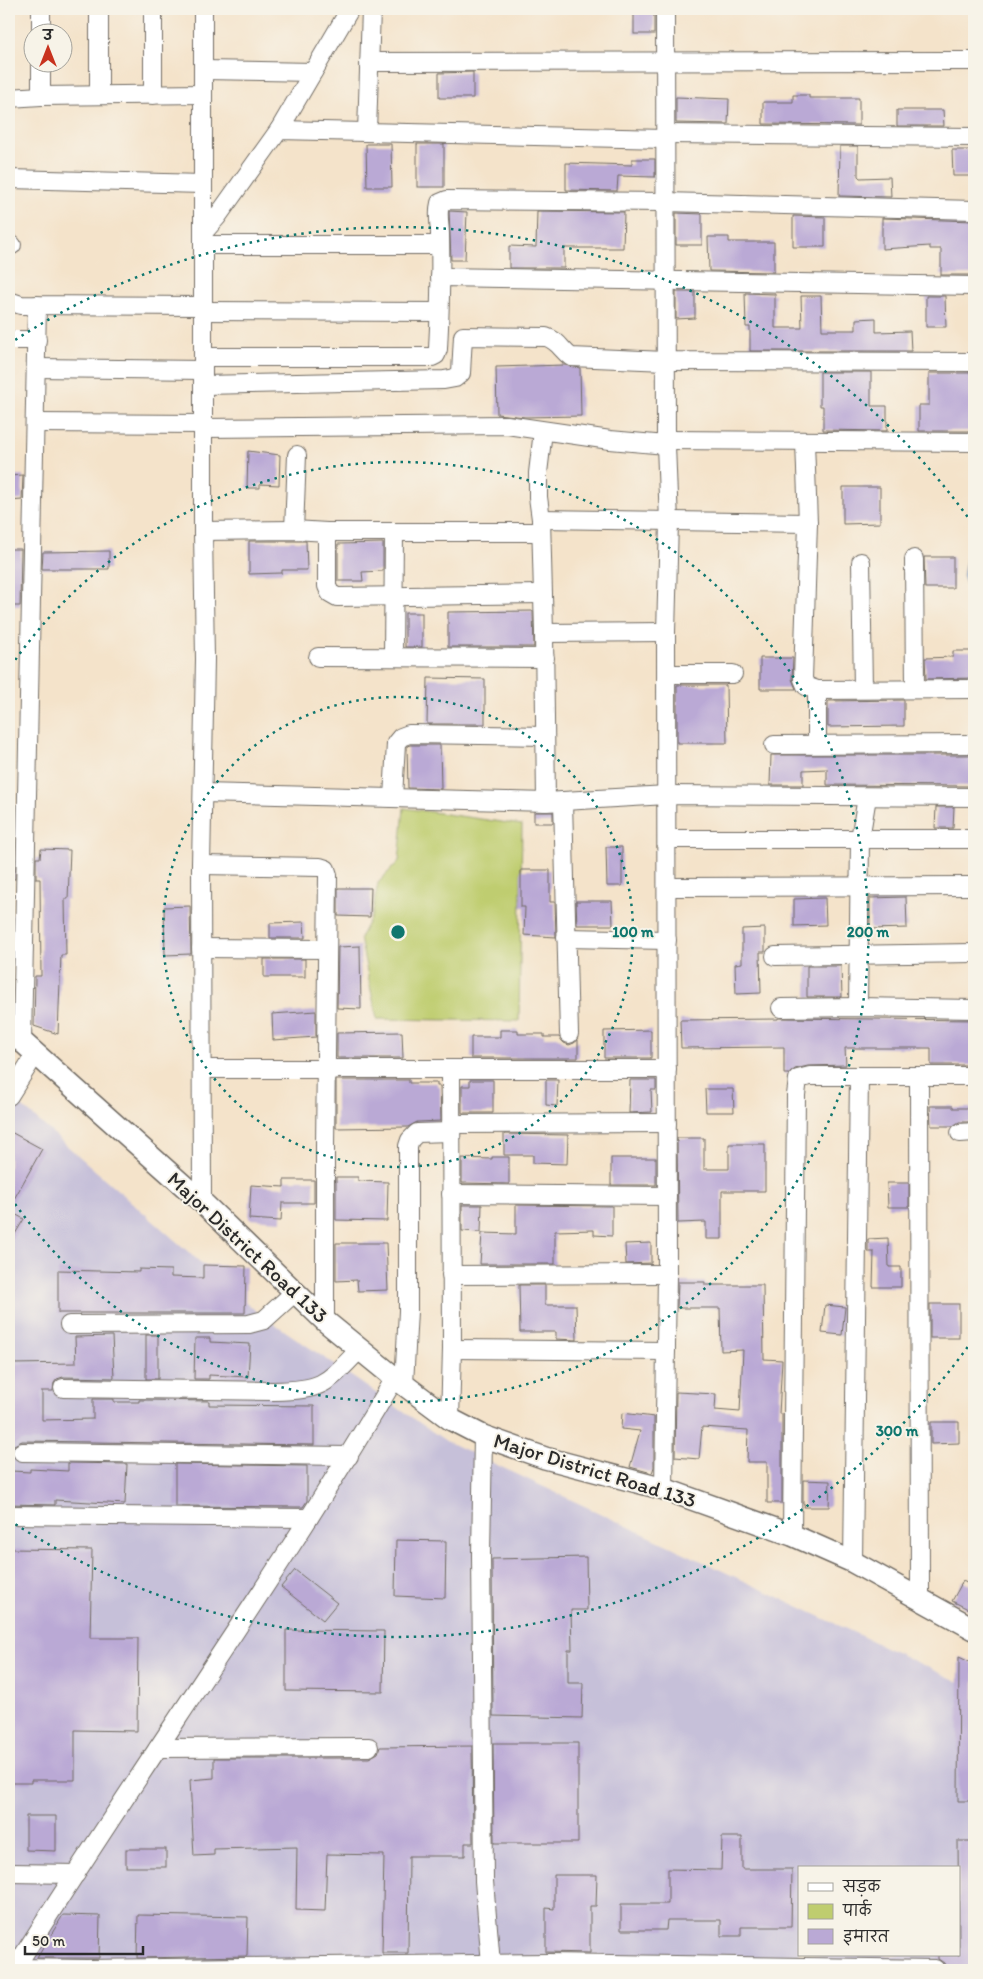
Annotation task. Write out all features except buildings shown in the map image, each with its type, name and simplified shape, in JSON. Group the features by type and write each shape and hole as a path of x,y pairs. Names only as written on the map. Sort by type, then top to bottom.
{"main road":[{"name":"Major District Road 133","path":"22,1041 202,1202 326,1321 400,1381 450,1418 483,1436 545,1458 664,1489 792,1535 853,1562 974,1629"}],"street":[{"path":"40,9 41,22"},
{"path":"99,9 99,95"},
{"path":"153,9 153,95"},
{"path":"202,1202 201,865 205,659 203,531 203,9"},
{"path":"203,239 279,130 350,9"},
{"path":"367,132 371,9"},
{"path":"664,1489 667,1274 666,632 669,522 666,442 665,9"},
{"path":"369,62 974,61"},
{"path":"203,70 313,72"},
{"path":"41,72 41,96"},
{"path":"9,98 203,94"},
{"path":"279,130 665,137 974,137"},
{"path":"9,179 203,184"},
{"path":"203,371 432,357 436,355 439,336 440,277 438,210 440,204 447,200 665,202 974,210"},
{"path":"203,239 440,245"},
{"path":"440,277 974,286"},
{"path":"9,301 21,304 203,309 439,312"},
{"path":"9,1096 22,1041 37,304"},
{"path":"439,336 546,337 555,340 563,351 571,357 666,360 974,362"},
{"path":"36,368 203,371 444,380 455,378 461,373 463,336"},
{"path":"9,340 36,340"},
{"path":"35,423 203,426 507,425 610,440 666,442 974,442"},
{"path":"543,431 538,473 538,497 541,526 545,658 545,736 554,801 566,938 569,1034"},
{"path":"805,442 808,523 803,679 806,686 817,690 974,689"},
{"path":"294,530 297,455"},
{"path":"203,531 394,532 669,522 808,523"},
{"path":"327,532 327,586 330,593 337,597 543,594"},
{"path":"393,657 394,532"},
{"path":"914,559 915,689"},
{"path":"861,562 864,689"},
{"path":"544,633 666,632"},
{"path":"318,657 545,658"},
{"path":"667,674 733,674"},
{"path":"817,690 817,744"},
{"path":"393,798 396,743 401,737 409,734 545,736"},
{"path":"774,745 974,744"},
{"path":"203,793 554,801 667,795 974,797"},
{"path":"858,1007 860,839 867,797"},
{"path":"667,839 974,839"},
{"path":"201,865 320,867 326,869 328,875 326,949 326,1321"},
{"path":"667,887 974,886"},
{"path":"566,938 667,940"},
{"path":"201,948 326,949"},
{"path":"776,956 974,953"},
{"path":"782,1008 974,1009"},
{"path":"202,1069 667,1069"},
{"path":"450,1418 452,1349 451,1069"},
{"path":"792,1535 798,1079 810,1076 974,1076"},
{"path":"853,1562 859,1076"},
{"path":"919,1076 920,1599"},
{"path":"15,1969 349,1456 400,1381 408,1311 408,1146 410,1140 417,1133 451,1128 667,1123"},
{"path":"451,1194 667,1196"},
{"path":"452,1274 667,1274"},
{"path":"69,1325 249,1324 264,1320 295,1292"},
{"path":"62,1388 274,1391 307,1389 320,1386 330,1380 360,1349"},
{"path":"452,1349 666,1351"},
{"path":"483,1436 481,1555 484,1881 491,1964"},
{"path":"22,1452 349,1456"},
{"path":"9,1515 309,1518"},
{"path":"158,1748 368,1747"},
{"path":"9,1873 76,1874"},
{"path":"15,1969 576,1963 935,1969"}],"shaded area":[{"path":"9,1095 256,1311 446,1441 974,1689 974,1970 9,1970"}],"green space":[{"path":"404,808 522,825 519,1021 377,1019 360,938 372,915 378,883 399,861"}],"water":[{"path":"974,554 974,595 970,595 963,576 967,555"}]}
